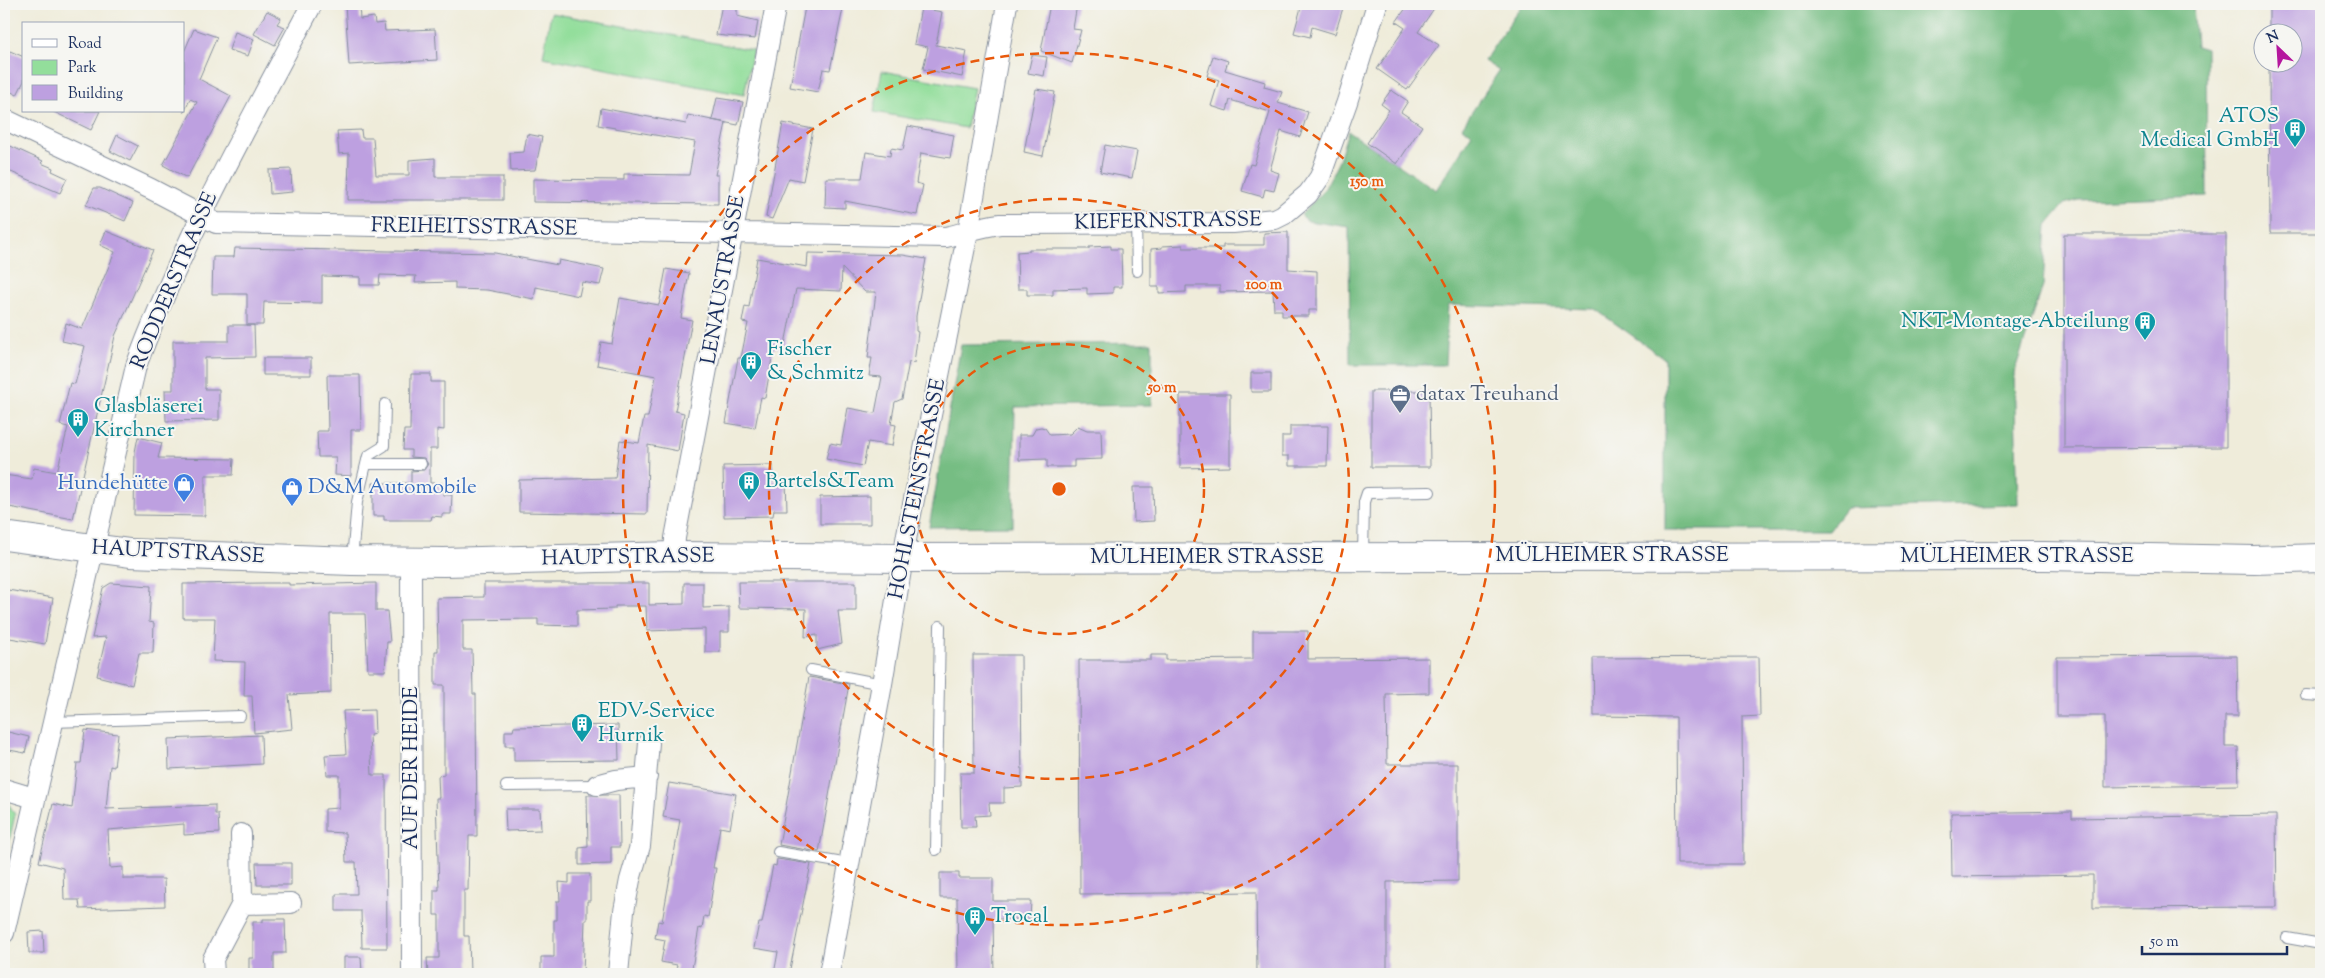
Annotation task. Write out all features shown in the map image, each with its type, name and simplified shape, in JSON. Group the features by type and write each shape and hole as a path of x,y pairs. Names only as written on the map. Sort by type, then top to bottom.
{"main road":[{"name":"HAUPTSTRASSE","path":"4,536 130,553 352,561 411,562 674,556 904,558"},
{"name":"MÜLHEIMER STRASSE","path":"904,558 2046,556 2254,560 2321,558"}],"street":[{"name":"RODDERSTRASSE","path":"4,932 92,548 136,366 152,323 200,216 312,4"},
{"name":"LENAUSTRASSE","path":"674,556 675,538 776,4"},
{"name":"HOHLSTEINSTRASSE","path":"829,974 904,558 968,232 1007,4"},
{"name":"KIEFERNSTRASSE","path":"968,232 983,226 1000,224 1233,222 1275,219 1308,194 1320,178 1344,112 1377,4"},
{"name":"FREIHEITSSTRASSE","path":"4,119 151,189 216,223 732,231 946,237 968,232"},
{"name":"AUF DER HEIDE","path":"411,562 412,974"},
{"path":"618,974 624,912 630,880 640,846 649,743"},
{"path":"597,785 616,780 647,777"},
{"path":"4,789 34,798"},
{"path":"214,974 213,959 242,904 241,834"},
{"path":"242,904 291,903"}],"lane":[{"path":"1136,223 1137,271"},
{"path":"352,561 357,502 368,456 384,446 386,404"},
{"path":"366,464 421,464"},
{"path":"1363,558 1364,502 1367,494 1370,492 1430,492"},
{"path":"936,850 940,626"},
{"path":"811,670 882,684"},
{"path":"2306,696 2321,696"},
{"path":"52,722 240,716"},
{"path":"506,786 597,785"},
{"path":"778,852 849,864"},
{"path":"2287,938 2321,944"}],"green space":[{"path":"1519,4 2193,4 2196,46 2206,49 2207,196 2079,200 2064,204 2047,225 2043,286 2014,373 2018,504 1846,508 1829,530 1665,530 1665,359 1595,309 1448,305 1445,365 1350,365 1349,227 1308,221 1301,215 1324,190 1338,163 1348,131 1436,190 1472,134 1462,127 1499,71 1484,61 1521,6"},
{"path":"551,13 753,50 744,95 543,57"},
{"path":"882,71 974,88 966,128 874,112"},
{"path":"1152,343 1152,405 1015,407 1013,526 929,527 961,345"},
{"path":"4,801 7,801 15,815 4,865"}],"building":[{"path":"345,4 359,4 360,19 374,17 375,24 384,23 385,31 435,29 437,60 349,65"},
{"path":"722,4 737,4 737,16 758,21 755,39 716,35"},
{"path":"822,4 844,4 830,70 823,69 818,92 790,87 805,7 821,10"},
{"path":"1050,4 1077,4 1073,29 1081,30 1072,63 1041,51"},
{"path":"1302,4 1328,4 1343,8 1335,34 1312,27 1310,37 1294,33"},
{"path":"1409,4 1437,4 1418,32 1439,45 1407,90 1377,69 1405,28 1396,22"},
{"name":"ATOS Medical GmbH","path":"2269,4 2321,4 2321,233 2270,233 2269,72 2302,72 2302,22 2269,22"},
{"path":"921,8 942,12 936,45 967,51 962,77 923,69 928,47 914,44"},
{"path":"267,11 281,18 277,24 285,27 275,45 254,34"},
{"path":"194,29 217,37 199,79 231,96 187,178 163,165 197,102 190,99 185,111 185,50"},
{"path":"235,32 254,39 248,56 229,50"},
{"path":"10,51 22,56 22,85 17,95 4,88 4,64"},
{"path":"1032,55 1047,57 1044,76 1028,73"},
{"path":"1213,56 1228,61 1225,70 1265,82 1264,87 1282,92 1278,103 1308,112 1300,137 1281,131 1270,170 1279,173 1274,191 1265,189 1263,197 1242,191 1250,164 1254,165 1270,112 1230,100 1227,111 1211,106 1219,80 1207,76"},
{"path":"1036,89 1055,92 1043,156 1024,152"},
{"path":"1391,90 1408,101 1401,112 1422,126 1397,164 1367,143 1389,110 1381,104"},
{"path":"717,98 743,102 738,125 712,120"},
{"path":"601,108 686,124 688,115 726,123 715,175 718,175 718,204 533,202 533,179 624,180 624,174 689,175 695,142 598,125"},
{"path":"54,112 100,112 91,130"},
{"path":"783,123 813,129 803,181 789,178 772,219 766,217"},
{"path":"908,126 954,135 950,158 921,153 916,183 923,185 917,215 845,201 845,208 825,207 826,178 862,178 866,152 890,156 891,148 903,150"},
{"path":"361,130 362,138 373,138 376,175 409,175 409,160 435,158 435,177 503,177 503,200 348,200 349,153 339,154 337,131"},
{"path":"527,134 542,137 535,170 511,171 510,153 524,152"},
{"path":"117,135 138,146 130,161 110,151"},
{"path":"4,143 43,161 41,163 53,168 52,171 67,178 60,193 4,169"},
{"path":"1105,145 1137,151 1132,178 1100,172"},
{"path":"291,169 292,192 270,194 269,170"},
{"path":"94,188 100,188 133,203 125,221 86,205"},
{"path":"106,231 153,250 115,336 73,519 4,506 4,475 32,479 34,468 57,472 68,427 60,425 70,383 75,384 85,346 62,341 66,323 82,329 115,252 100,245"},
{"path":"1288,232 1288,269 1317,271 1317,310 1309,310 1309,316 1282,316 1282,310 1274,310 1273,291 1220,292 1220,286 1186,286 1186,292 1159,293 1159,287 1151,287 1151,249 1162,248 1162,246 1183,245 1183,248 1223,248 1223,245 1264,245 1264,233"},
{"name":"NKT-Montage-Abteilung","path":"2064,234 2226,234 2226,447 2064,448"},
{"path":"1111,246 1111,249 1121,249 1122,287 1113,287 1113,293 1087,294 1087,288 1053,289 1053,295 1027,295 1027,289 1018,289 1017,252 1029,251 1029,249 1089,249 1089,247"},
{"path":"235,248 495,253 558,265 559,260 604,269 600,285 582,282 579,296 536,287 534,299 487,290 455,289 455,282 415,283 416,276 380,275 379,285 360,285 360,277 322,276 322,303 264,302 263,325 247,325 247,294 212,294 213,257 234,257"},
{"path":"808,253 903,255 926,259 916,316 916,331 918,332 914,363 909,362 902,399 895,402 891,424 896,425 892,446 868,442 863,466 826,459 830,443 841,445 848,408 875,413 882,377 869,376 872,358 868,358 876,292 865,292 842,268 841,291 796,289 784,349 774,347 765,398 761,397 755,428 726,423 738,358 741,358 748,323 742,322 745,306 749,307 757,258 807,267"},
{"path":"666,269 689,273 681,318 692,320 675,411 684,413 678,451 648,445 647,514 519,512 519,480 615,478 620,440 639,443 644,417 648,417 656,376 597,365 601,342 612,344 620,298 659,305"},
{"path":"229,325 254,325 255,357 205,358 205,389 219,389 219,420 166,421 165,390 173,390 173,341 229,341"},
{"path":"263,358 311,358 311,375 263,375"},
{"path":"1251,373 1271,373 1271,392 1251,392"},
{"path":"411,374 431,374 431,382 444,382 444,430 437,429 437,449 430,449 430,483 442,483 443,495 452,495 451,514 442,514 442,517 432,516 431,520 384,520 384,516 373,516 373,483 411,483 411,471 424,470 428,464 424,458 411,457 411,450 403,450 404,430 410,430"},
{"path":"327,375 360,375 361,430 351,430 351,476 335,475 336,457 318,457 317,431 328,431"},
{"name":"datax Treuhand","path":"1371,391 1429,391 1430,467 1371,467"},
{"path":"1180,394 1230,394 1230,467 1180,468"},
{"path":"1078,426 1087,430 1101,430 1102,459 1074,460 1074,467 1047,467 1047,459 1019,460 1019,435 1032,435 1036,428 1041,427 1045,428 1050,435 1070,434"},
{"path":"1290,426 1328,426 1327,466 1289,466 1289,456 1282,456 1282,436 1290,436"},
{"path":"138,437 162,443 158,458 234,459 233,475 205,475 205,516 134,515 135,452"},
{"name":"Bartels&Team","path":"773,465 773,481 786,481 787,510 774,510 773,516 724,517 723,466"},
{"path":"1133,487 1153,487 1154,521 1134,522"},
{"path":"870,496 870,524 820,524 820,497"},
{"path":"738,582 856,582 856,611 838,611 842,644 817,650 817,635 805,637 806,609 739,608"},
{"path":"111,583 151,586 149,622 154,623 153,653 139,653 132,685 97,676 106,637 92,638 103,588"},
{"path":"289,583 289,585 376,583 376,611 387,611 390,642 387,642 385,671 368,671 365,614 330,614 331,693 289,695 292,729 254,733 252,696 244,696 245,662 213,661 215,618 183,618 183,584"},
{"path":"484,583 649,583 649,605 684,604 684,583 703,583 703,608 729,607 729,632 720,632 720,652 705,652 705,629 647,631 646,606 615,606 615,609 577,610 577,626 538,625 538,619 463,620 463,650 472,650 473,694 476,694 477,836 469,836 468,890 464,890 464,936 469,936 470,974 428,974 427,958 439,958 439,915 434,915 434,890 439,890 436,798 439,798 438,776 444,775 444,685 435,685 435,651 438,651 437,598 484,597"},
{"path":"8,590 53,598 45,644 4,637 4,613"},
{"path":"1253,631 1308,631 1308,659 1429,658 1429,693 1386,694 1387,764 1458,764 1458,881 1387,882 1387,974 1257,974 1256,892 1080,894 1079,660 1151,660 1151,655 1166,655 1166,660 1253,659"},
{"path":"973,655 1021,655 1022,787 1004,788 1004,803 989,803 990,815 975,816 976,827 961,827 960,773 974,773"},
{"path":"2237,656 2238,716 2225,716 2225,747 2238,747 2239,785 2105,787 2105,716 2057,716 2057,657"},
{"path":"1759,657 1760,716 1742,717 1743,864 1677,864 1676,717 1594,716 1593,658"},
{"path":"809,677 849,684 819,852 779,845"},
{"path":"374,710 375,734 370,735 372,775 386,775 387,948 362,948 361,911 336,911 336,894 357,894 356,862 346,862 345,833 325,832 325,809 339,808 339,775 327,775 325,755 346,754 343,711"},
{"path":"618,725 619,760 514,761 514,746 505,746 505,731 513,731 514,727"},
{"path":"85,730 118,734 114,767 110,766 106,809 215,805 215,814 218,814 219,833 184,835 184,824 108,830 110,868 123,867 123,879 164,879 165,906 80,909 79,900 64,900 63,868 39,862 53,804 72,808 77,763 81,763"},
{"path":"4,731 29,737 25,753 4,749"},
{"path":"261,735 262,764 169,769 168,739"},
{"path":"669,783 736,794 730,829 720,827 713,868 716,868 708,917 704,916 702,929 699,928 691,974 675,974 677,965 661,962 665,940 655,938 658,921 662,922 680,820 663,817"},
{"path":"587,795 619,795 620,847 611,847 611,864 579,865 579,848 588,847"},
{"path":"505,809 540,809 541,830 506,831"},
{"path":"2072,811 2072,818 2276,815 2277,907 2093,908 2093,875 1952,877 1951,813"},
{"path":"777,859 811,864 789,974 774,974 778,952 754,948 759,923 762,923 773,865 776,866"},
{"path":"256,863 291,863 291,885 257,885"},
{"path":"940,873 959,873 959,878 993,878 993,901 1031,901 1030,919 993,919 994,974 958,974 957,898 940,898"},
{"path":"569,874 590,874 590,901 587,901 587,920 585,920 583,974 541,974 541,957 554,957 554,920 557,920 557,901 560,901 559,882 569,883"},
{"path":"263,919 285,919 286,953 274,953 274,974 249,974 249,958 253,958 253,922 263,922"},
{"path":"43,931 44,953 29,953 28,932"},
{"path":"344,957 361,957 362,973 344,973"}],"place":[{"name":"ATOS Medical GmbH","path":"2295,148"},
{"name":"NKT-Montage-Abteilung","path":"2145,341"},
{"name":"Fischer & Schmitz","path":"751,381"},
{"name":"datax Treuhand","path":"1400,414"},
{"name":"Glasbläserei Kirchner","path":"78,438"},
{"name":"Bartels&Team","path":"749,501"},
{"name":"Hundehütte","path":"184,503"},
{"name":"D&M Automobile","path":"292,507"},
{"name":"EDV-Service Hurnik","path":"582,743"},
{"name":"Trocal","path":"975,936"}]}
